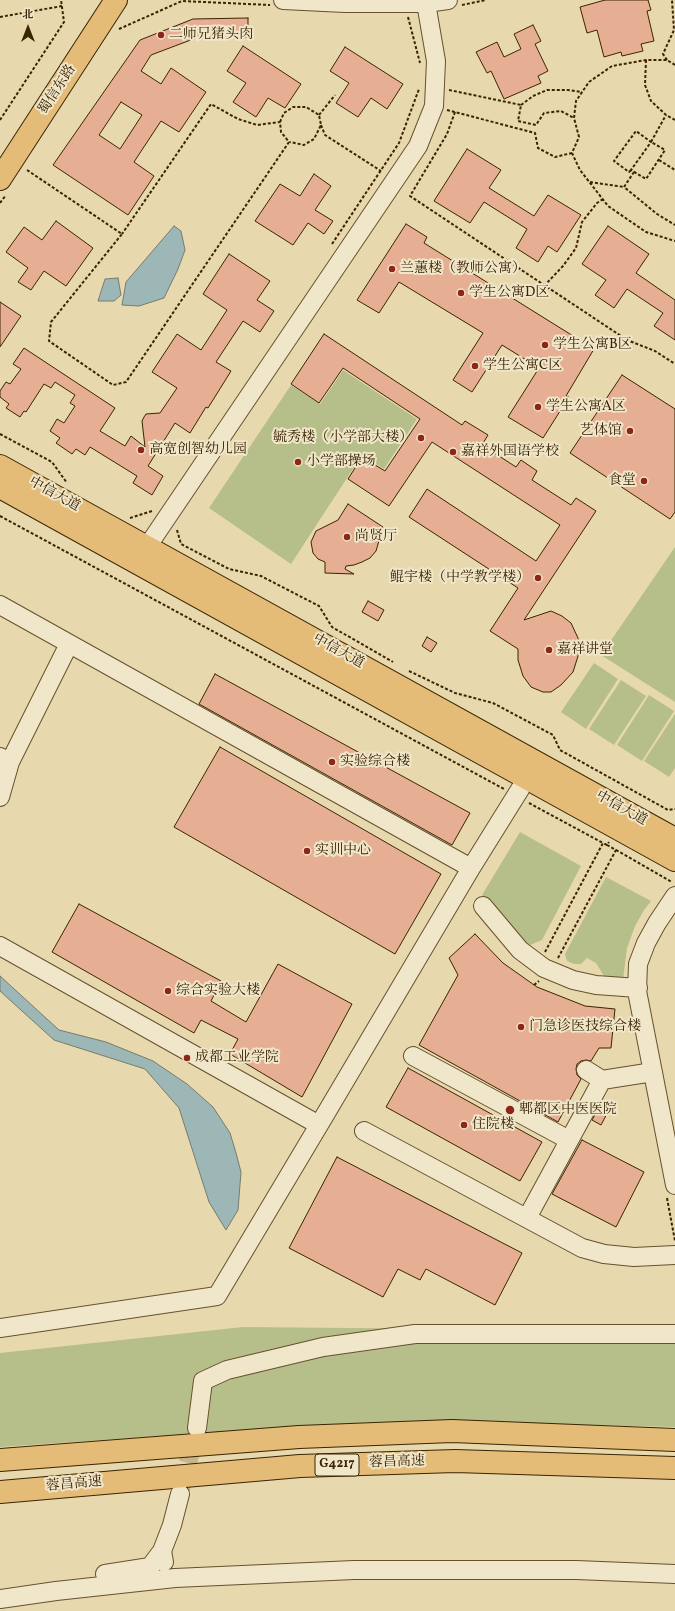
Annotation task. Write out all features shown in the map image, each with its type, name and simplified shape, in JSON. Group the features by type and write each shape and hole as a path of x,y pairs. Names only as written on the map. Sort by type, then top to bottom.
{"main road":[{"name":"蜀信东路","path":"0,152 101,0"},
{"name":"蜀信东路","path":"4,185 116,0"},
{"name":"中信大道","path":"0,466 147,547 613,832 675,839"},
{"name":"中信大道","path":"0,487 521,787 613,832 675,860"},
{"name":"蓉昌高速","path":"0,1460 299,1437 444,1432 675,1440"},
{"name":"蓉昌高速","path":"0,1492 300,1466 455,1461 675,1468"}],"street":[{"path":"279,3 452,3"},
{"path":"147,547 418,146 434,106 436,61 426,3"},
{"path":"0,605 471,868"},
{"path":"0,797 5,759 69,644"},
{"path":"0,1328 218,1296 471,868 521,787"},
{"path":"675,896 646,943 638,964 638,988 675,1185"},
{"path":"483,906 520,950 545,968 573,980 596,985 638,988"},
{"path":"0,946 319,1125"},
{"path":"413,1056 569,1140"},
{"path":"586,1070 602,1080 653,1072"},
{"path":"527,1218 602,1080"},
{"path":"364,1131 582,1248 604,1254 634,1257 675,1255"},
{"path":"197,1428 203,1381 227,1370 323,1347 415,1334 675,1334"},
{"path":"56,1591 65,1579 118,1573 150,1567 162,1551 172,1525 180,1494"},
{"path":"162,1551 165,1565 175,1578"},
{"path":"0,1599 56,1591 175,1578 354,1570 576,1570 675,1574"}],"path":[{"path":"0,120 64,22 61,0"},
{"path":"452,3 486,0"},
{"path":"672,0 675,29 663,54 667,60 675,65"},
{"path":"115,35 119,28 182,1 279,3"},
{"path":"0,17 62,6"},
{"path":"407,12 421,69"},
{"path":"667,60 646,60 612,66 589,82 576,101 574,118 579,137 572,153 580,170 608,206 646,232 675,241"},
{"path":"646,60 645,84 651,101 666,115 675,120"},
{"path":"332,244 399,143 420,84"},
{"path":"446,96 448,90 521,105"},
{"path":"574,118 561,111 544,112 536,125 518,120 521,105 533,96 548,90 582,92"},
{"path":"335,95 319,115 320,126 325,135 381,171"},
{"path":"280,122 258,126 238,119 211,104 122,234 51,322 49,341 113,385 126,382 289,142"},
{"path":"319,115 306,107 293,106 284,113 280,122 281,132 289,142 304,145 314,139 320,126"},
{"path":"444,109 535,133 538,148 555,157 572,153"},
{"path":"454,112 447,134 410,196 627,340 655,352 675,364"},
{"path":"631,170 651,142 666,115"},
{"path":"636,131 651,142 665,150 646,179 631,170 629,172 614,162 636,131"},
{"path":"659,160 675,170"},
{"path":"24,168 122,234"},
{"path":"624,187 634,172"},
{"path":"590,182 624,187 657,214 675,225"},
{"path":"0,203 4,185"},
{"path":"544,286 564,266 576,248 582,222 597,203 603,199"},
{"path":"0,434 52,462 67,483"},
{"path":"129,519 155,511"},
{"path":"0,516 521,787 613,832"},
{"path":"177,530 181,544 229,569 261,576 319,606 332,627 394,663"},
{"path":"407,670 455,693 493,703 553,735 560,750 668,810 675,809"},
{"path":"613,832 616,850 545,968 534,985 545,968 613,832 637,793"},
{"path":"616,850 675,884"}],"green space":[{"name":"小学部操场","path":"343,370 417,419 384,469 362,455 291,564 209,508 291,385 320,404"},
{"path":"675,547 675,702 601,655"},
{"path":"594,663 618,679 586,729 561,712"},
{"path":"621,680 646,696 614,745 589,729"},
{"path":"649,695 674,711 642,761 617,745"},
{"path":"675,714 675,768 669,777 644,761"},
{"path":"520,832 581,866 542,940 530,945 524,942 482,895"},
{"path":"606,877 651,901 635,926 627,948 623,980 604,976 596,963 587,958 581,964 574,964 567,961 565,954"},
{"path":"243,1327 675,1331 675,1427 509,1423 207,1433 0,1447 0,1353"}],"water":[{"path":"174,226 181,231 185,250 178,269 164,298 139,306 122,305 126,282"},
{"path":"118,278 121,295 114,301 98,301 105,279"},
{"path":"0,976 59,1030 106,1042 153,1061 187,1084 213,1107 230,1133 241,1172 238,1210 226,1230 209,1202 179,1108 145,1069 54,1040 0,991"}],"building":[{"path":"605,0 648,0 651,10 647,11 654,41 641,44 643,51 622,56 621,52 604,57 597,30 587,33 580,7"},
{"path":"248,18 248,37 196,38 151,55 141,71 161,84 171,68 206,92 179,132 161,121 134,162 154,176 128,215 53,165 140,40 193,19","holes":["121,102 142,115 120,149 99,135"]},
{"path":"533,25 541,41 535,44 548,71 538,76 541,83 504,99 491,71 487,73 476,52 497,42 504,57 521,49 514,34"},
{"path":"243,46 301,84 285,108 268,98 256,117 233,102 246,83 227,71"},
{"path":"345,47 403,84 387,109 371,98 358,117 336,103 349,83 330,71"},
{"path":"467,149 501,170 489,188 534,216 548,195 581,215 557,252 548,246 538,262 516,248 527,229 484,202 470,223 434,201"},
{"path":"314,174 331,186 315,210 333,221 324,234 308,223 293,245 255,221 280,184 300,196"},
{"path":"56,221 93,248 66,286 44,271 31,290 18,282 28,268 6,252 24,227 42,240"},
{"path":"406,224 427,237 424,243 594,349 566,396 569,397 543,438 508,417 539,368 502,345 472,392 453,380 483,333 399,282 379,313 357,300"},
{"path":"608,226 649,254 636,273 675,300 675,340 654,326 663,313 627,289 614,308 595,295 606,280 582,264"},
{"path":"229,254 270,281 257,300 274,311 260,332 243,321 216,362 231,371 208,408 206,407 190,433 175,423 148,466 163,476 152,495 133,483 137,476 90,447 85,455 76,449 72,454 56,443 60,438 50,431 57,419 64,423 75,406 70,403 75,395 55,382 51,388 44,384 26,412 24,411 20,417 6,408 9,404 0,397 0,391 6,382 10,384 21,369 13,364 24,348 115,408 100,431 125,446 131,436 145,447 142,421 144,417 146,414 160,413 177,388 152,372 177,334 201,350 227,310 203,294"},
{"path":"0,302 21,316 0,347"},
{"path":"324,334 462,425 465,421 488,435 482,445 516,467 521,460 537,471 532,480 571,505 576,498 596,511 524,620 551,611 562,616 571,623 578,638 579,653 573,672 561,685 551,692 543,692 531,687 523,676 518,660 518,649 490,631 518,588 409,517 427,489 536,561 560,525 432,442 389,506 348,479 362,457 385,471 420,419 343,368 319,403 291,384"},
{"name":"艺体馆","path":"622,375 675,409 675,512 670,519 570,453"},
{"name":"尚贤厅","path":"348,504 383,527 376,551 370,558 362,562 346,566 345,569 354,574 325,573 325,562 318,559 313,553 311,542 316,531 338,520"},
{"path":"368,601 384,610 378,621 362,612"},
{"path":"427,637 437,643 431,652 422,646"},
{"name":"实验综合楼","path":"215,674 470,813 452,845 199,704"},
{"name":"实训中心","path":"220,747 441,874 395,954 174,827"},
{"name":"综合实验大楼","path":"79,904 221,981 211,1001 246,1022 278,964 352,1004 302,1097 230,1054 238,1039 201,1020 194,1033 52,952"},
{"name":"门急诊医技综合楼","path":"475,934 503,963 537,987 585,1006 615,1009 611,1048 599,1048 591,1061 581,1061 577,1064 577,1075 581,1079 558,1122 419,1045 458,975 449,958"},
{"name":"住院楼","path":"408,1068 542,1142 520,1181 386,1107"},
{"path":"602,1102 611,1106 601,1125 592,1120"},
{"path":"582,1140 644,1172 616,1227 552,1194"},
{"path":"337,1157 522,1253 495,1305 426,1269 420,1280 398,1269 383,1297 289,1248"}],"tunnel":[{"path":"181,1489 196,1432"}],"place":[{"name":"二师兄猪头肉","path":"161,35"},
{"name":"兰蕙楼（教师公寓）","path":"392,269"},
{"name":"学生公寓D区","path":"461,293"},
{"name":"学生公寓B区","path":"545,345"},
{"name":"学生公寓C区","path":"475,366"},
{"name":"学生公寓A区","path":"538,407"},
{"name":"艺体馆","path":"630,431"},
{"name":"毓秀楼（小学部大楼）","path":"421,438"},
{"name":"高宽创智幼儿园","path":"141,450"},
{"name":"嘉祥外国语学校","path":"453,452"},
{"name":"小学部操场","path":"298,462"},
{"name":"食堂","path":"644,481"},
{"name":"尚贤厅","path":"347,537"},
{"name":"鲲宇楼（中学教学楼）","path":"538,578"},
{"name":"嘉祥讲堂","path":"549,650"},
{"name":"实验综合楼","path":"332,762"},
{"name":"实训中心","path":"307,851"},
{"name":"综合实验大楼","path":"168,991"},
{"name":"门急诊医技综合楼","path":"521,1027"},
{"name":"成都工业学院","path":"187,1058"},
{"name":"郫都区中医医院","path":"510,1110"},
{"name":"住院楼","path":"464,1125"}]}
